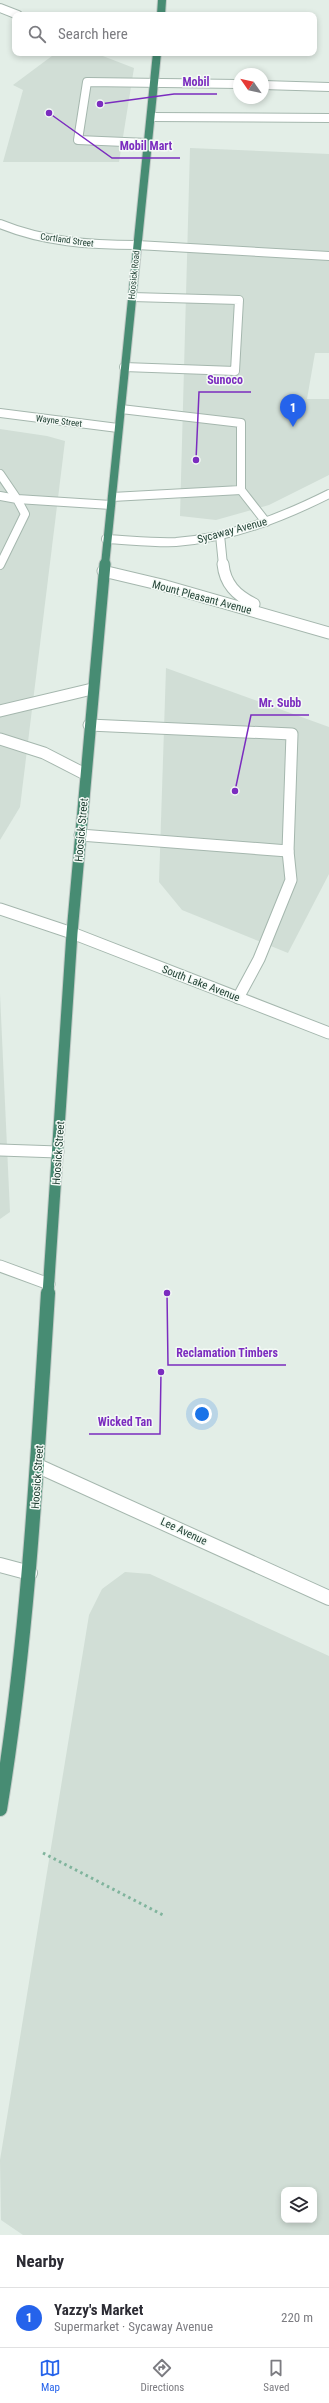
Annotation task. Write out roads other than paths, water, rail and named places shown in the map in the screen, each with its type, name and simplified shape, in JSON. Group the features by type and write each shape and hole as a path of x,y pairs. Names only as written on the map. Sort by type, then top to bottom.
{"highway":[{"path":"161,12 162,0"},
{"name":"Hoosick Road","path":"111,501 157,56"},
{"name":"Hoosick Street","path":"0,1809 13,1730 30,1573 72,933 92,689 111,501"}],"street":[{"path":"0,8 12,13"},
{"path":"148,143 78,140 87,82 233,84"},
{"path":"269,85 329,87"},
{"path":"151,117 329,118"},
{"name":"Cortland Street","path":"0,224 11,229 50,239 97,245 137,245 329,256"},
{"path":"124,368 235,371 239,300 132,297"},
{"path":"121,409 241,423 241,490 266,522"},
{"name":"Wayne Street","path":"0,413 118,428"},
{"path":"0,474 18,499 25,514 0,565"},
{"path":"0,496 18,499 111,501 241,490"},
{"name":"Sycaway Avenue","path":"106,539 184,542 220,535 291,514 329,494"},
{"name":"Mount Pleasant Avenue","path":"220,535 223,576 241,599 302,624"},
{"name":"Mount Pleasant Avenue","path":"103,571 162,585 329,633"},
{"path":"0,711 92,689"},
{"path":"89,725 292,734 288,851 291,880 259,959 238,998"},
{"path":"0,739 44,753 85,774"},
{"path":"80,835 288,851"},
{"name":"South Lake Avenue","path":"0,910 72,933 329,1033"},
{"path":"0,1150 58,1152"},
{"path":"0,1266 49,1284"},
{"name":"Lee Avenue","path":"38,1466 329,1598"},
{"path":"0,1564 30,1573"}],"place":[{"name":"Mobil","path":"100,104"},
{"name":"Mobil Mart","path":"49,113"},
{"name":"Yazzy's Market","path":"293,427"},
{"name":"Sunoco","path":"196,460"},
{"name":"Mr. Subb","path":"235,791"},
{"name":"Reclamation Timbers","path":"167,1293"},
{"name":"Wicked Tan","path":"161,1372"}]}
